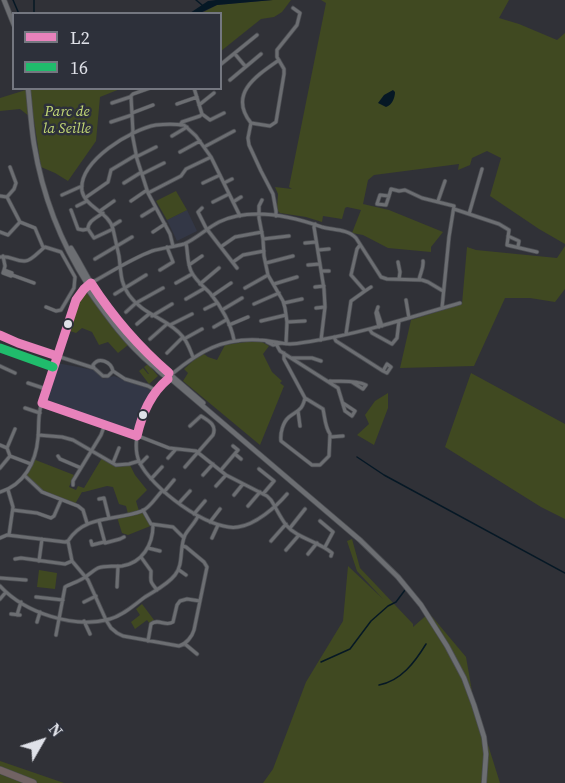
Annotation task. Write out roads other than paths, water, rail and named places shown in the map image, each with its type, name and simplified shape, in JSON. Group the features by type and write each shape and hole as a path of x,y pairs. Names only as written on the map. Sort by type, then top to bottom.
{"highway":[{"path":"0,772 22,783"},
{"path":"0,772 33,783"}],"main road":[{"path":"4,0 12,20"},
{"path":"28,91 39,169 62,236 90,284 89,291 122,336 143,358 163,376 170,376 219,421 374,553 421,605 464,678 474,705 484,737 486,754 484,783"},
{"path":"0,335 57,356 78,297 90,284"}],"street":[{"path":"251,123 270,126 276,123 284,74 277,55 279,47 297,25 300,12 293,8"},
{"path":"222,64 257,35"},
{"path":"235,54 246,67"},
{"path":"230,80 261,54"},
{"path":"276,216 273,194 249,145 251,123 243,107 244,93 249,85 279,60"},
{"path":"112,103 144,90"},
{"path":"195,90 202,114 210,120 224,114"},
{"path":"199,105 214,93"},
{"path":"131,96 136,156 147,192 165,224 173,246"},
{"path":"177,104 197,98"},
{"path":"111,122 153,105"},
{"path":"180,125 202,114"},
{"path":"193,357 184,338 168,324 151,315 136,303 124,287 113,227 86,199 82,185 88,171 100,154 133,133 156,125 184,125 204,147 240,216"},
{"path":"172,136 187,128"},
{"path":"204,147 234,131"},
{"path":"180,152 200,141"},
{"path":"77,206 108,183 111,170 156,147"},
{"path":"132,201 181,176 186,169 210,157"},
{"path":"215,165 222,161"},
{"path":"124,183 164,163"},
{"path":"7,197 16,183 10,167"},
{"path":"469,214 482,169"},
{"path":"203,183 220,175"},
{"path":"224,183 232,179"},
{"path":"438,201 445,181"},
{"path":"62,195 82,185"},
{"path":"388,196 391,189 405,190 422,198 454,206 454,209 499,224 508,230 507,245 537,252"},
{"path":"213,202 229,194"},
{"path":"0,196 7,197"},
{"path":"7,197 20,222 35,228 44,248"},
{"path":"233,202 241,197"},
{"path":"262,200 259,214 268,275 284,303 286,315 284,343"},
{"path":"114,201 92,220 88,229 93,238 120,221"},
{"path":"142,216 155,208"},
{"path":"202,208 198,212 207,229 237,268"},
{"path":"442,308 449,234 454,209"},
{"path":"71,210 78,229 88,229"},
{"path":"90,284 144,255 186,243 225,219 259,214 294,218 352,234 380,275 385,278 428,282 443,291"},
{"path":"0,232 8,234 20,222"},
{"path":"153,232 165,224"},
{"path":"315,224 324,286 325,307 321,340"},
{"path":"221,247 236,237 262,232"},
{"path":"263,239 289,236"},
{"path":"508,236 519,241 518,247"},
{"path":"95,259 132,237"},
{"path":"305,243 316,242"},
{"path":"186,243 192,274 222,310 234,340"},
{"path":"360,245 351,275 365,291"},
{"path":"160,270 173,262 167,247"},
{"path":"34,283 12,275 4,268 4,256 26,261 44,248 61,252 75,277 74,288 61,310 46,307"},
{"path":"318,250 329,249"},
{"path":"233,262 243,255 264,251"},
{"path":"189,265 202,256"},
{"path":"266,263 292,256"},
{"path":"419,280 423,261"},
{"path":"398,262 399,279"},
{"path":"308,265 320,264"},
{"path":"200,284 219,268"},
{"path":"321,272 329,271"},
{"path":"176,283 192,274"},
{"path":"115,294 146,275"},
{"path":"245,288 268,275"},
{"path":"274,284 297,276"},
{"path":"212,296 231,282"},
{"path":"315,287 324,286"},
{"path":"346,334 351,302 371,287"},
{"path":"126,312 136,303 163,288"},
{"path":"186,299 205,288"},
{"path":"254,304 279,293"},
{"path":"222,310 242,298"},
{"path":"284,303 302,299"},
{"path":"64,302 74,306"},
{"path":"206,309 217,303"},
{"path":"406,303 410,318"},
{"path":"287,494 275,507 244,526 235,528 218,525 196,515 163,491 139,463 136,450 144,412 155,390 193,357 234,340 263,340 276,344 291,344 321,340 370,329 460,303"},
{"path":"137,324 172,304"},
{"path":"316,308 325,307"},
{"path":"377,309 380,326"},
{"path":"150,339 168,324 192,314"},
{"path":"261,321 286,315"},
{"path":"229,325 248,317"},
{"path":"214,327 226,320"},
{"path":"287,322 305,321"},
{"path":"370,329 372,333 392,344 397,338 399,321"},
{"path":"167,352 184,338 202,329"},
{"path":"333,337 383,371"},
{"path":"276,344 284,353 339,390 343,403"},
{"path":"284,353 284,359 305,398 323,410 326,419 326,429 330,433 329,456 319,465 312,465 281,441 280,434 286,420 298,411 305,398"},
{"path":"0,492 16,485 31,464 37,444 42,403 57,356 94,368 105,377 113,371"},
{"path":"292,358 312,358 321,361"},
{"path":"94,368 95,362 104,361 125,379 155,390"},
{"path":"0,366 15,374"},
{"path":"328,381 352,382"},
{"path":"28,382 46,389"},
{"path":"42,403 166,447 198,452 226,475 271,500 290,528 299,535 325,547 332,553 331,556"},
{"path":"25,408 40,413"},
{"path":"298,411 300,426"},
{"path":"185,466 214,432 212,423 201,416 190,426"},
{"path":"73,485 73,481 105,424"},
{"path":"10,456 8,447 15,429"},
{"path":"38,435 62,437 76,442 118,465 139,463 147,457"},
{"path":"330,437 343,436"},
{"path":"168,458 179,444"},
{"path":"0,445 8,447"},
{"path":"220,470 238,450 233,446"},
{"path":"113,463 119,448"},
{"path":"235,454 241,459"},
{"path":"10,456 31,464"},
{"path":"0,468 10,456"},
{"path":"58,456 81,468"},
{"path":"203,475 213,464"},
{"path":"151,479 162,467"},
{"path":"248,506 274,481 259,469"},
{"path":"216,486 226,475"},
{"path":"24,476 42,492 78,506 87,523"},
{"path":"174,480 143,510 87,523 75,532 69,541 72,561 86,576 111,628 120,635 176,646 185,644 193,632 207,566 183,546"},
{"path":"234,495 243,484"},
{"path":"8,490 13,510 9,535"},
{"path":"179,503 190,490"},
{"path":"99,499 104,498 109,518"},
{"path":"13,510 36,513 51,518 61,500"},
{"path":"0,585 21,602 60,619 106,620 126,612 169,582 179,570 184,538 205,501"},
{"path":"210,522 220,509"},
{"path":"290,528 306,509"},
{"path":"56,635 66,586 97,569 129,564 141,557 148,548 153,525 143,510"},
{"path":"99,521 104,542"},
{"path":"320,521 333,532 325,547"},
{"path":"271,541 286,524"},
{"path":"153,525 172,527 184,538"},
{"path":"212,538 218,525"},
{"path":"0,538 9,535 69,541"},
{"path":"286,550 299,535"},
{"path":"90,541 92,545 108,543 124,537"},
{"path":"39,561 42,540"},
{"path":"308,554 317,543"},
{"path":"148,548 160,551"},
{"path":"141,557 151,571 151,582 157,590"},
{"path":"15,559 65,564 72,561"},
{"path":"117,587 118,566"},
{"path":"179,570 186,575"},
{"path":"0,578 26,580"},
{"path":"198,587 203,588"},
{"path":"0,599 6,592"},
{"path":"84,602 96,596"},
{"path":"36,597 63,600"},
{"path":"148,641 152,623 156,621 172,623 178,603 188,599 200,601"},
{"path":"11,614 19,615 21,602"},
{"path":"37,621 40,612"},
{"path":"84,621 90,634"},
{"path":"185,644 197,654"}],"waterway":[{"path":"13,0 18,12"},
{"path":"34,0 34,12"},
{"path":"196,0 202,5"},
{"path":"357,457 384,475 565,573"},
{"path":"321,662 350,649 371,621 396,602 405,590"},
{"path":"379,685 401,675 426,644"}],"park label":[{"name":"Parc de la Seille","path":"67,120"}]}
